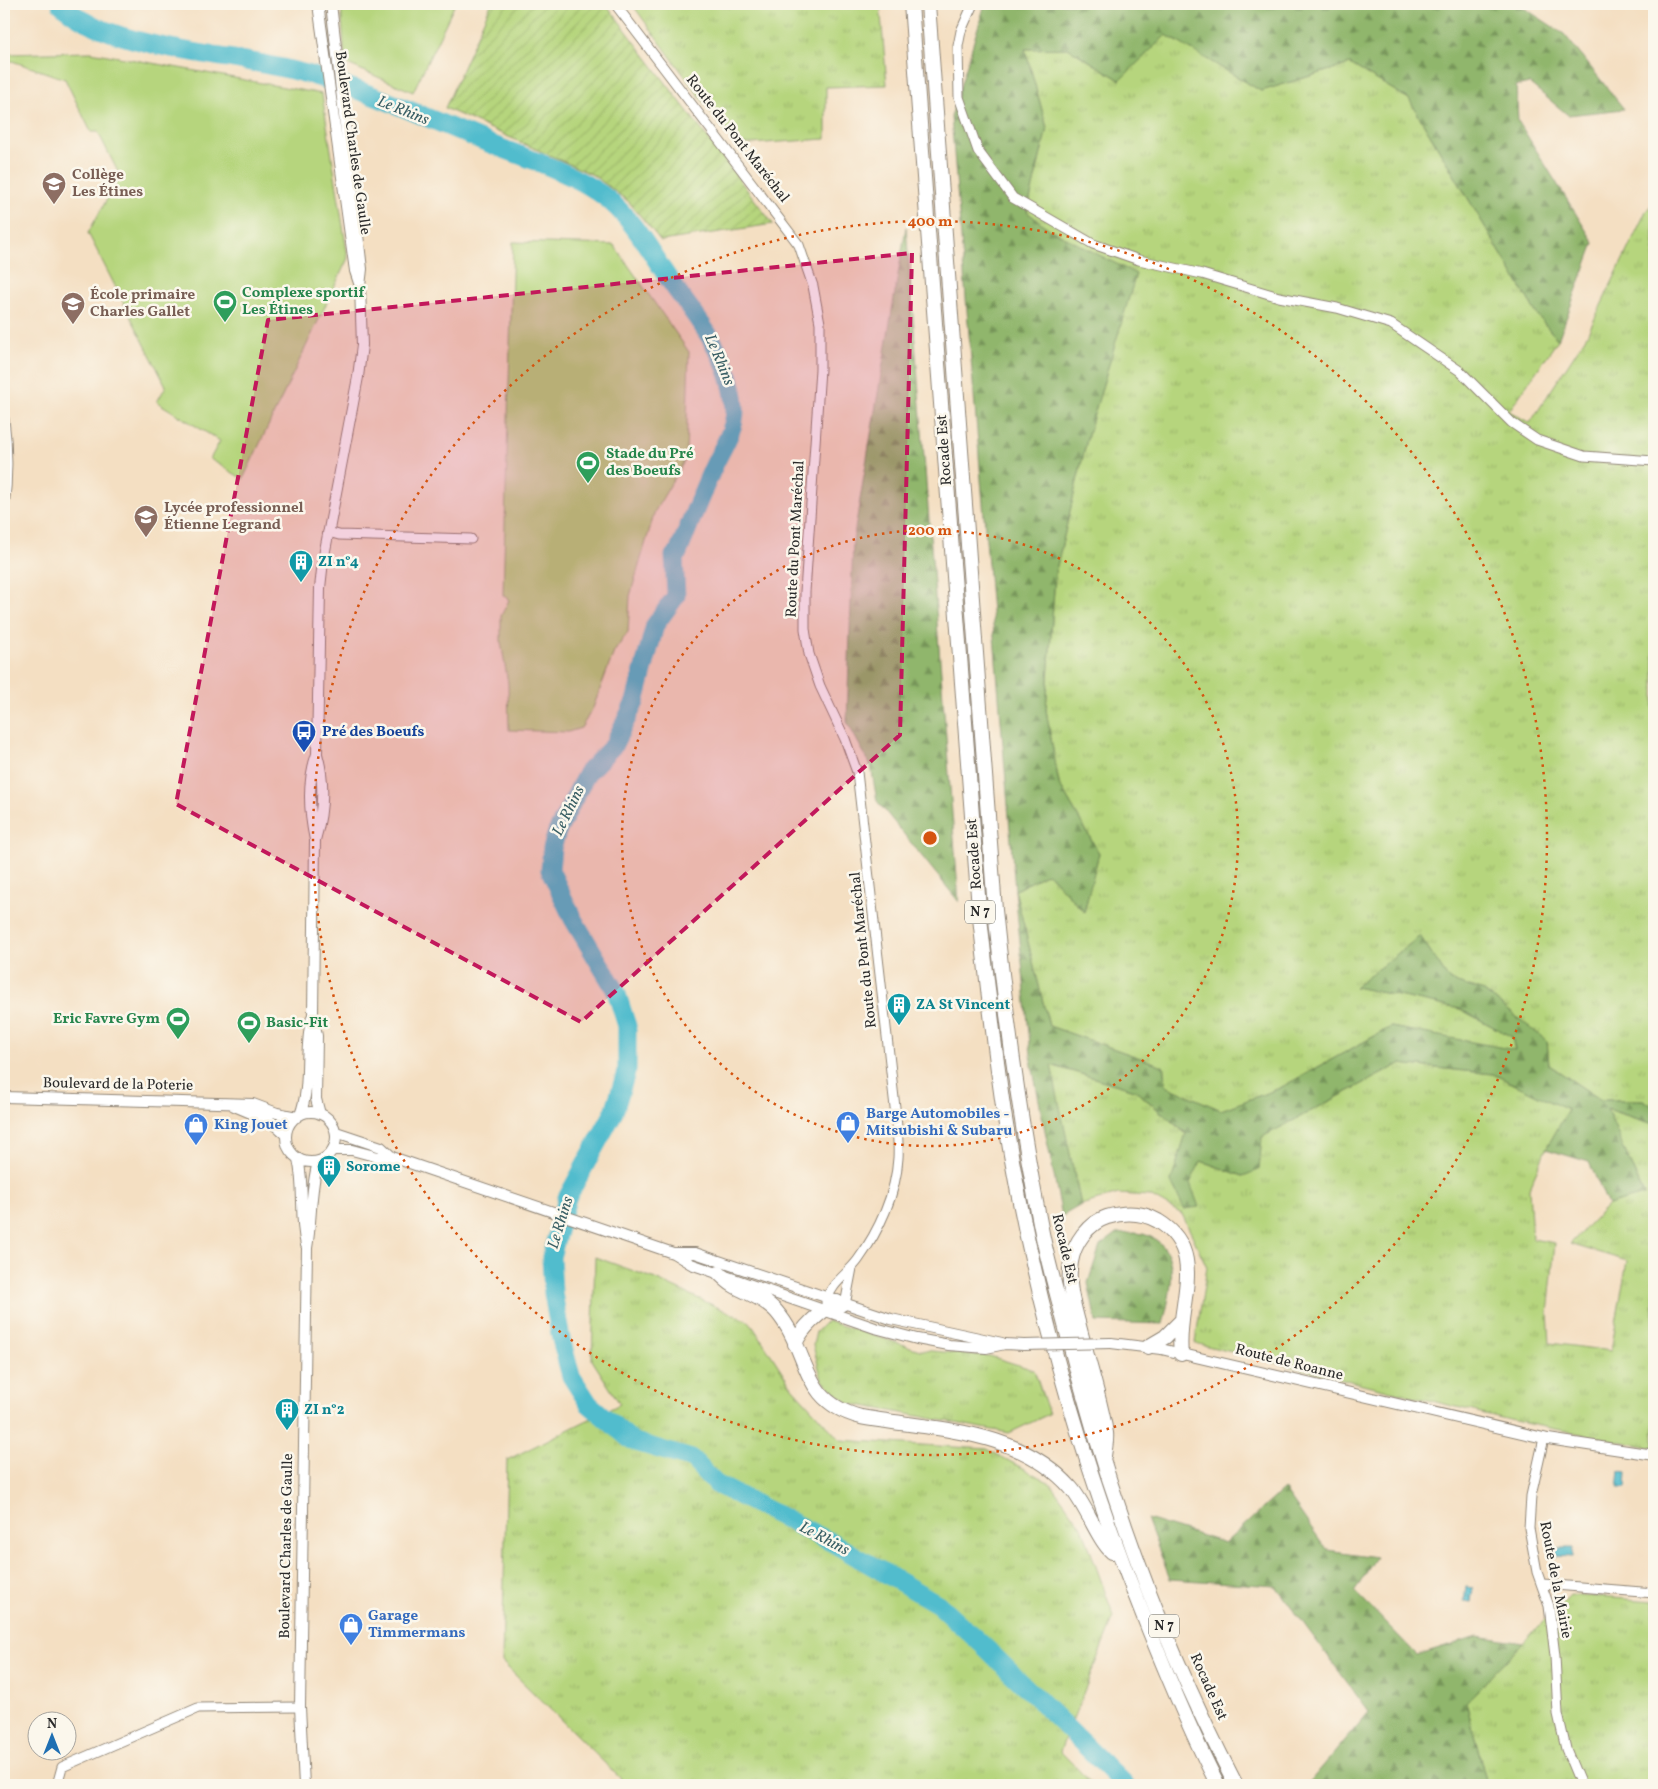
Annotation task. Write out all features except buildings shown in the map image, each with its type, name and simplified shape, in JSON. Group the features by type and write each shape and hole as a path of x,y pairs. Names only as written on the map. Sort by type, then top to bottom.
{"highway":[{"name":"Rocade Est","path":"911,4 979,909 990,1014 1005,1120 1027,1231 1057,1361 1092,1479 1120,1559 1173,1690 1218,1785"},
{"name":"Rocade Est","path":"928,4 995,910 1006,1015 1021,1119 1042,1231 1074,1361 1104,1461 1151,1595 1188,1684 1236,1785"},
{"path":"1104,1461 1106,1434 1071,1292 1071,1262 1081,1236 1102,1219 1128,1213 1155,1219 1168,1227 1184,1251 1188,1264 1187,1290 1180,1322 1181,1354"},
{"path":"719,1273 733,1285 751,1294 774,1310 789,1329 816,1390 829,1404 861,1418 977,1435 1020,1449 1038,1459 1071,1488 1085,1507 1109,1550 1120,1559"},
{"path":"795,1344 801,1333 833,1306"},
{"path":"1148,1346 1165,1337 1180,1322"}],"street":[{"name":"Boulevard Charles de Gaulle","path":"318,4 355,271 360,286"},
{"name":"Boulevard Charles de Gaulle","path":"320,1114 316,1099 317,1036 313,1014 315,840 321,813 322,771 317,754 320,588 328,532 362,345 360,286 362,262 330,4"},
{"name":"Route du Pont Maréchal","path":"615,4 800,245 820,323 820,369 805,592 805,629 809,654 820,686 846,739 857,772 895,1106 898,1157 892,1194 883,1218 852,1268 833,1306"},
{"path":"973,4 961,31 958,46 959,97 978,151 1013,198 1093,244 1139,260 1202,274 1279,297 1337,308 1391,324 1460,371 1512,423 1537,440 1584,456 1654,461"},
{"path":"4,419 8,454 4,508"},
{"path":"328,532 339,535 471,539"},
{"name":"Boulevard Charles de Gaulle","path":"298,1116 305,1095 307,1036 313,1014"},
{"name":"Boulevard de la Poterie","path":"4,1097 253,1104 277,1113 298,1116"},
{"name":"Boulevard de la Poterie","path":"231,1104 270,1120 286,1136"},
{"path":"307,1112 320,1114 328,1118 336,1132 333,1150 328,1156 318,1162 305,1162 298,1159 288,1148 286,1136 288,1125 298,1116 307,1112"},
{"path":"336,1132 381,1147 392,1157"},
{"path":"333,1150 352,1150 378,1157 392,1157 673,1252 691,1264 833,1306 1005,1344"},
{"name":"Boulevard Charles de Gaulle","path":"298,1159 302,1182 301,1226 307,1248"},
{"name":"Boulevard Charles de Gaulle","path":"304,1785 300,1707 307,1248 311,1225 312,1182 318,1162"},
{"path":"673,1252 694,1253 833,1306 875,1328 925,1341 986,1348 1005,1344"},
{"name":"Route du Pont Maréchal","path":"833,1306 842,1275 852,1268"},
{"name":"Route de Roanne","path":"1005,1344 1112,1343 1148,1346 1544,1438 1654,1455"},
{"name":"Route de la Mairie","path":"1544,1438 1531,1496 1529,1528 1537,1572 1543,1584 1549,1606 1555,1656 1558,1714 1566,1749 1580,1785"},
{"path":"1543,1584 1654,1593"},
{"path":"57,1785 62,1767 198,1708 300,1707"}],"highlighted area":[{"path":"912,253 900,735 581,1022 176,804 268,320"}],"green space":[{"path":"341,4 455,4 413,92 345,63"},
{"path":"491,4 606,4 773,224 661,241 629,202 593,175 445,108"},
{"path":"632,4 880,4 887,85 826,87 826,139 735,145"},
{"path":"985,4 1518,4 1564,34 1624,109 1568,115 1529,83 1516,86 1518,121 1594,243 1558,340 1538,316 1409,99 1350,64 1261,91 1166,35 1120,80 1068,48 1025,49 1047,128 1027,212 1049,229 1136,274 1088,435 1055,574 1046,710 1059,784 1099,853 1084,912 1048,873 1015,890 951,117"},
{"path":"1165,34 1261,91 1350,64 1409,99 1538,316 1558,340 1509,411 1530,423 1587,335 1646,211 1654,202 1654,1107 1643,1100 1601,1100 1549,1065 1547,1041 1484,991 1450,981 1420,936 1356,987 1460,1009 1512,1037 1515,1051 1391,1027 1280,1088 1221,1110 1166,1086 1163,1066 1049,1026 1015,890 1048,873 1084,912 1099,853 1059,784 1046,710 1055,574 1088,435 1049,229 1027,212 1047,128 1025,49 1068,48 1120,80"},
{"name":"Complexe sportif Les Étines","path":"91,52 322,94 348,258 243,479 210,459 220,441 157,402 166,386 88,233 120,176 98,132 91,132 65,79 12,61 4,61 4,54"},
{"path":"906,227 959,902 877,801 871,766 847,722 853,541"},
{"name":"Stade du Pré des Boeufs","path":"513,242 614,245 689,352 686,458 655,511 630,596 628,632 614,652 593,708 581,728 568,732 509,730 508,683 501,642 501,616 509,600 503,595"},
{"path":"1015,890 1049,1026 1163,1066 1166,1086 1221,1110 1280,1088 1391,1027 1515,1050 1512,1037 1460,1009 1355,987 1420,936 1450,981 1484,991 1547,1041 1549,1065 1601,1100 1643,1100 1654,1107 1654,1124 1607,1109 1644,1195 1608,1205 1589,1162 1546,1149 1568,1110 1493,1074 1400,1064 1262,1137 1259,1170 1243,1176 1201,1161 1190,1183 1199,1207 1184,1209 1171,1182 1186,1133 1135,1090 1051,1065 1081,1205 1062,1216 1032,1065"},
{"path":"1400,1064 1493,1074 1569,1110 1546,1149 1529,1188 1532,1239 1555,1243 1548,1314 1550,1343 1611,1351 1627,1261 1570,1244 1608,1205 1644,1194 1606,1109 1654,1124 1654,1448 1514,1421 1195,1343 1207,1267 1182,1214 1150,1196 1118,1194 1081,1205 1050,1065 1135,1090 1186,1134 1171,1182 1189,1183 1201,1161 1243,1176 1262,1137"},
{"path":"1116,1234 1143,1234 1156,1240 1165,1249 1170,1260 1171,1286 1163,1324 1096,1322 1088,1283 1100,1246"},
{"path":"595,1257 653,1278 750,1322 792,1387 840,1440 987,1449 1050,1483 1082,1527 1114,1617 1060,1751 1093,1785 627,1785 502,1662 507,1460 620,1404 592,1360"},
{"path":"827,1321 920,1350 990,1356 1034,1370 1049,1414 1009,1433 848,1403 822,1380 813,1345 816,1332"},
{"path":"1284,1489 1327,1550 1376,1557 1355,1591 1417,1655 1477,1636 1523,1643 1466,1702 1487,1785 1307,1785 1369,1712 1276,1586 1170,1579 1147,1519 1225,1543"},
{"path":"1569,1595 1654,1601 1654,1785 1487,1785 1466,1702"}],"water":[{"path":"1620,1471 1627,1472 1626,1488 1618,1488"},
{"path":"1557,1548 1574,1548 1573,1557 1557,1556"},
{"path":"1466,1587 1473,1588 1471,1602 1464,1601"}],"waterway":[{"name":"Le Rhins","path":"61,4 79,18 102,29 129,38 186,51 292,70 350,87 546,165 576,179 614,204 635,228 717,349 724,363 734,394 733,426 715,463 678,553 674,556 676,596 655,625 635,702 613,746 587,773 557,832 552,848 550,870 573,919 616,991 627,1026 627,1069 614,1112 567,1198 551,1257 553,1293 561,1339 571,1376 589,1404 632,1441 692,1459 716,1484 833,1543 938,1604 987,1649 1125,1785"}],"place":[{"name":"Collège Les Étines","path":"54,205"},
{"name":"Complexe sportif Les Étines","path":"225,323"},
{"name":"École primaire Charles Gallet","path":"73,325"},
{"name":"Stade du Pré des Boeufs","path":"588,484"},
{"name":"Lycée professionnel Étienne Legrand","path":"146,538"},
{"name":"ZI n°4","path":"301,583"},
{"name":"Pré des Boeufs","path":"304,753"},
{"name":"ZA St Vincent","path":"899,1026"},
{"name":"Eric Favre Gym","path":"178,1040"},
{"name":"Basic-Fit","path":"249,1044"},
{"name":"Barge Automobiles - Mitsubishi & Subaru","path":"848,1144"},
{"name":"King Jouet","path":"196,1146"},
{"name":"Sorome","path":"329,1188"},
{"name":"ZI n°2","path":"287,1431"},
{"name":"Garage Timmermans","path":"351,1646"}]}
